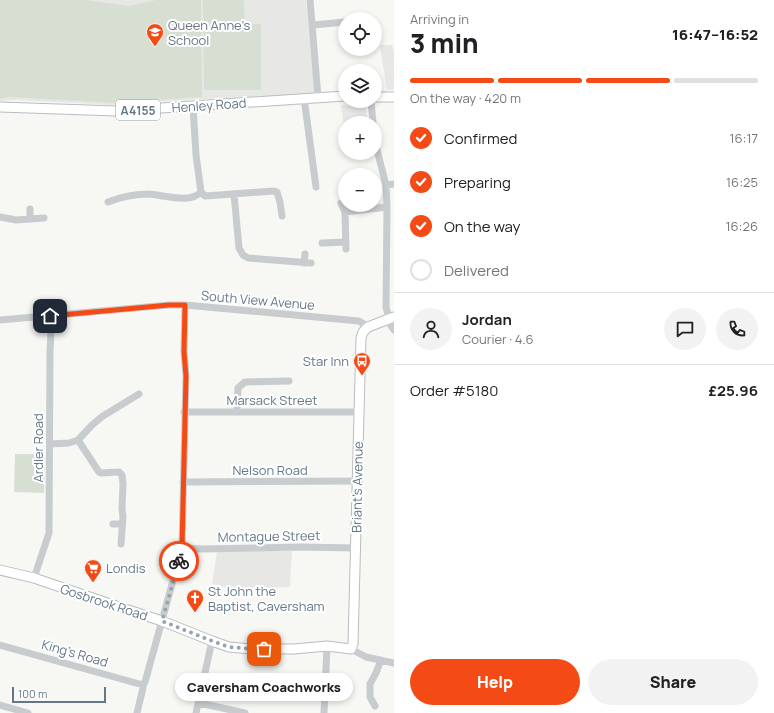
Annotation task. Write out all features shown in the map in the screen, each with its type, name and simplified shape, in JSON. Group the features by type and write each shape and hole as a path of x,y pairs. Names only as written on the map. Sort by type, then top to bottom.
{"main road":[{"name":"Henley Road","path":"0,107 116,111 338,96"},
{"path":"382,96 394,97"},
{"path":"368,327 392,318"},
{"name":"Briant's Avenue","path":"352,649 361,338 363,332 368,327"},
{"name":"Gosbrook Road","path":"0,570 34,578 162,621 229,647 252,649 294,649 327,646 352,649"}],"street":[{"path":"310,0 318,97"},
{"path":"313,25 338,23"},
{"path":"304,98 316,187"},
{"path":"193,106 200,192 205,196 274,191 277,192 282,216"},
{"path":"380,160 386,185 387,207 386,307 392,318 391,326 394,330"},
{"path":"386,185 394,184"},
{"path":"112,192 112,201 136,195 149,194 177,198 194,197 200,192"},
{"path":"234,194 239,248 243,255 248,258 308,263 305,254"},
{"path":"382,208 387,207"},
{"path":"30,209 30,218"},
{"path":"322,243 346,245 345,212"},
{"path":"0,217 16,220 44,218"},
{"path":"386,278 394,278"},
{"name":"South View Avenue","path":"0,320 169,305 185,305 359,321 368,327"},
{"path":"136,713 182,548 186,376 184,352 185,305"},
{"name":"Ardler Road","path":"34,578 49,533 50,316"},
{"path":"237,412 238,388 245,382 288,381"},
{"path":"50,444 78,440 103,416 139,394"},
{"name":"Marsack Street","path":"184,412 359,412"},
{"path":"78,440 99,472 119,472 122,475 123,517 121,544"},
{"name":"Nelson Road","path":"184,482 357,481"},
{"path":"113,524 122,524"},
{"name":"Montague Street","path":"182,548 356,548"},
{"path":"196,713 212,641"},
{"name":"King's Road","path":"0,645 143,685"},
{"path":"324,713 327,646"},
{"name":"Gosbrook Road","path":"352,649 366,656 394,663"},
{"path":"375,706 370,698 370,684 376,674 381,660"},
{"path":"198,703 245,713"},
{"path":"0,705 28,713"}],"shaded area":[{"name":"Queen Anne's School","path":"0,0 306,0 315,94 113,105 14,100 0,101"},
{"name":"Queen Anne's School","path":"0,0 86,0 129,6 156,0 201,0 202,97 111,103 9,97 0,99"},
{"path":"203,0 244,0 245,24 261,24 261,90 204,90"},
{"path":"382,45 392,45 394,51 394,90 387,90 382,56"},
{"path":"341,108 366,108 367,116 342,116"},
{"path":"15,454 45,454 44,493 14,492"},
{"path":"217,551 292,551 290,587 232,589 212,584"}],"way so far":[{"path":"179,561 162,621 229,647 264,649"}],"place":[{"name":"Queen Anne's School","path":"155,47"},
{"name":"Star Inn","path":"362,376"},
{"name":"Londis","path":"93,583"},
{"name":"St John the Baptist, Caversham","path":"195,613"},
{"name":"Caversham Coachworks","path":"264,649"}],"route":[{"path":"50,316 169,305 185,305 184,352 186,376 182,548 179,561"}]}
